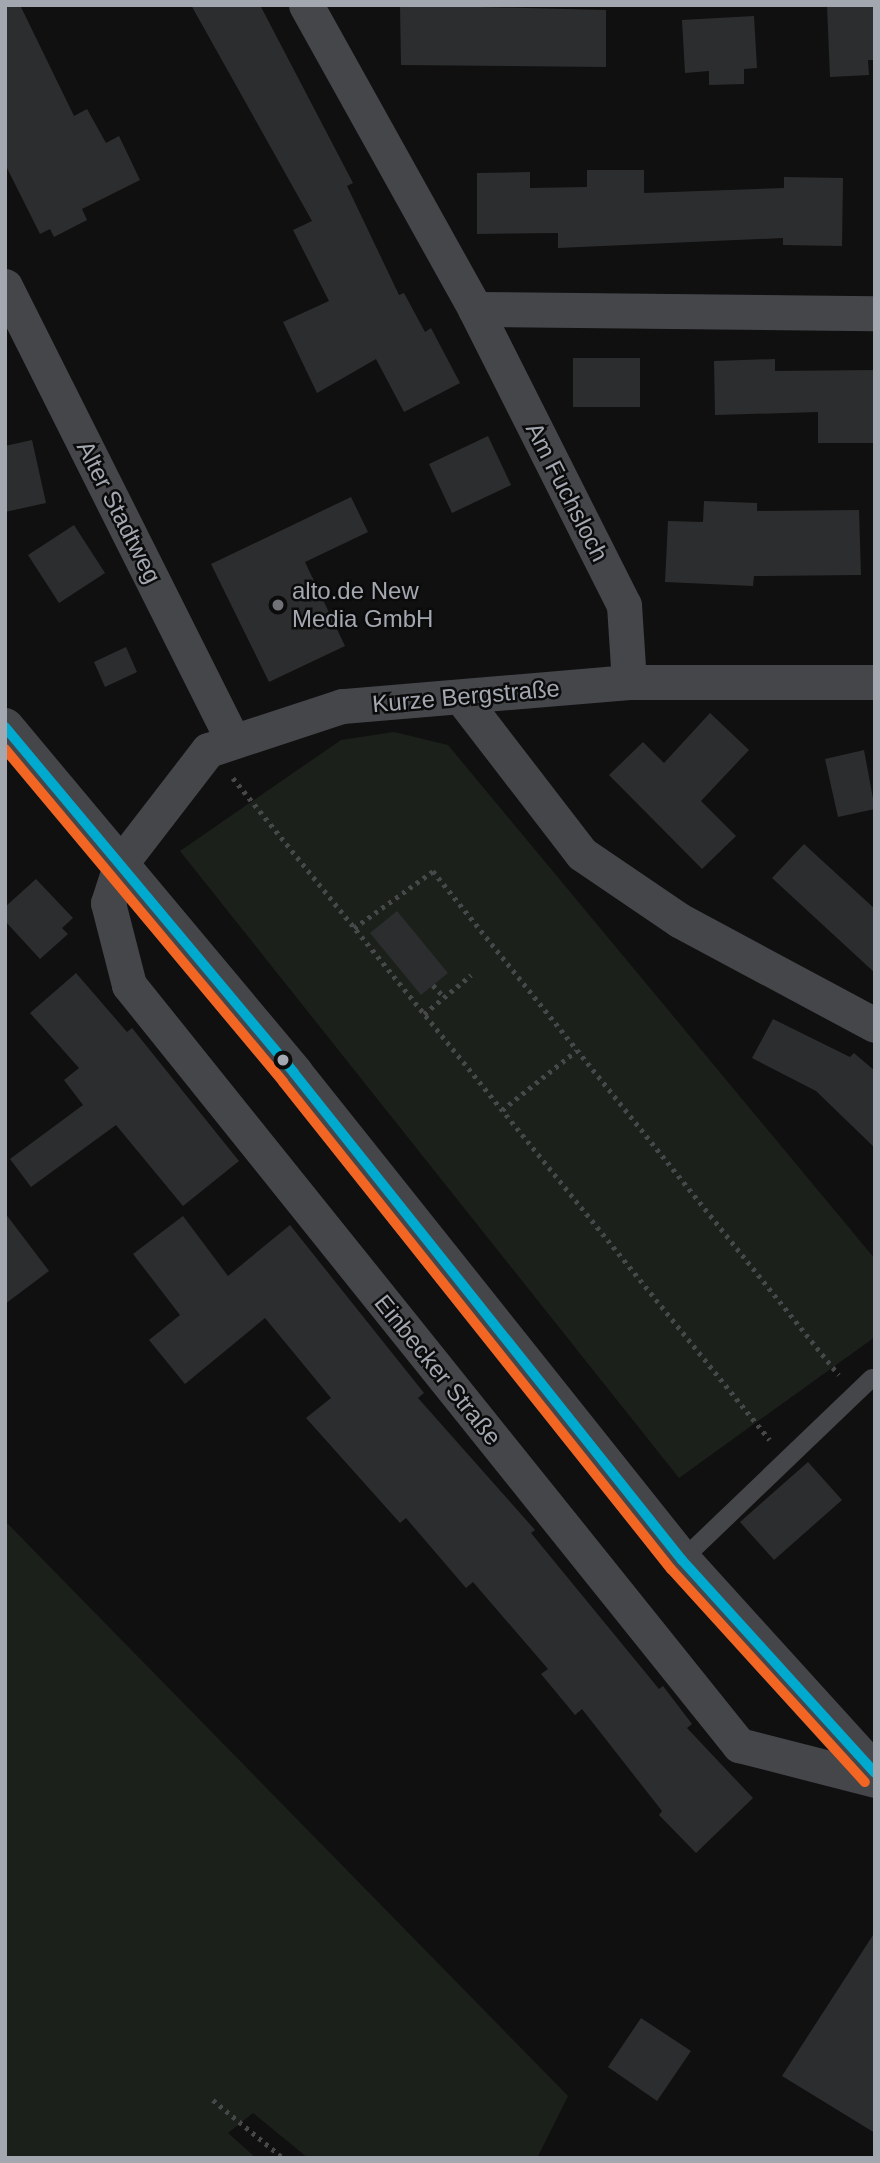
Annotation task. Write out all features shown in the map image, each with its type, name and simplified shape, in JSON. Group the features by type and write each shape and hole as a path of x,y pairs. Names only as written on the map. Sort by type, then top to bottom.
{"street":[{"name":"Am Fuchsloch","path":"306,5 475,309 624,605 629,682"},
{"name":"Alter Stadtweg","path":"5,286 220,744"},
{"path":"475,309 875,313"},
{"name":"Kurze Bergstraße","path":"220,744 342,706 629,682 875,682"},
{"path":"461,697 582,853 679,920 875,1025"},
{"path":"5,727 121,863 682,1560 875,1773"},
{"path":"121,863 220,744"},
{"name":"Einbecker Straße","path":"121,863 108,903 129,985 739,1745 875,1780"}],"lane":[{"path":"682,1560 853,1392 872,1378"}],"path":[{"path":"220,744 355,928 786,1460"},
{"path":"355,928 433,871 853,1392"},
{"path":"424,1014 471,975"},
{"path":"433,985 444,998"},
{"path":"502,1110 576,1051"},
{"path":"213,2100 283,2158"}],"shaded area":[{"path":"394,732 448,745 875,1259 875,1337 679,1478 180,851 341,740"},
{"path":"5,1521 568,2096 537,2158 308,2158 253,2113 228,2133 256,2158 5,2158"}],"building":[{"path":"5,5 20,5 74,116 87,109 106,143 119,136 140,180 82,209 87,220 54,237 50,229 40,234 5,164"},
{"path":"191,5 260,5 353,183 347,186 399,295 404,293 425,332 431,328 460,383 404,412 376,359 317,393 283,322 329,301 293,230 312,221"},
{"path":"400,5 606,10 606,67 401,65"},
{"path":"827,5 875,5 875,60 868,60 869,75 830,77"},
{"path":"754,16 757,68 744,69 744,84 709,85 709,71 685,73 682,20"},
{"path":"587,170 644,170 644,193 784,188 784,177 843,178 842,246 783,245 783,238 558,248 558,233 477,234 477,173 530,172 530,188 587,187"},
{"path":"573,358 640,358 640,407 573,407"},
{"path":"775,359 775,371 875,370 875,443 818,443 818,412 715,415 714,361"},
{"path":"488,436 511,485 452,513 429,464"},
{"path":"32,440 46,503 5,512 5,446"},
{"name":"alto.de New Media GmbH","path":"351,497 368,532 305,562 345,646 269,682 211,564"},
{"path":"704,501 757,503 757,511 859,510 861,575 754,576 753,586 665,582 668,521 703,522"},
{"path":"74,525 105,573 59,603 28,555"},
{"path":"126,647 137,672 105,687 94,662"},
{"path":"710,713 749,750 701,801 736,836 702,869 609,775 643,742 664,763"},
{"path":"864,750 875,809 838,817 825,759"},
{"path":"804,844 875,909 875,973 772,878"},
{"path":"36,879 73,918 62,928 68,934 40,959 5,921 5,907"},
{"path":"397,911 448,973 421,995 370,933"},
{"path":"76,973 127,1032 132,1028 239,1161 183,1206 116,1125 31,1187 10,1159 83,1105 64,1080 79,1068 30,1013"},
{"path":"773,1019 850,1057 854,1053 875,1071 875,1148 816,1091 752,1058"},
{"path":"5,1213 49,1271 5,1304"},
{"path":"183,1216 228,1276 290,1225 424,1393 418,1398 535,1530 531,1533 659,1689 663,1686 692,1724 687,1728 753,1798 696,1853 659,1815 662,1811 582,1709 575,1715 541,1674 548,1669 473,1582 466,1588 406,1518 400,1523 306,1418 331,1398 265,1318 185,1384 149,1340 180,1315 133,1254"},
{"path":"808,1462 842,1500 774,1560 740,1522"},
{"path":"875,1932 875,2133 782,2076"},
{"path":"641,2018 691,2051 657,2101 608,2067"}],"transit line":[{"path":"5,727 294,1073 682,1560 875,1773"},
{"path":"5,749 283,1082 671,1569 865,1782"}],"place":[{"name":"alto.de New Media GmbH","path":"278,605"}]}
